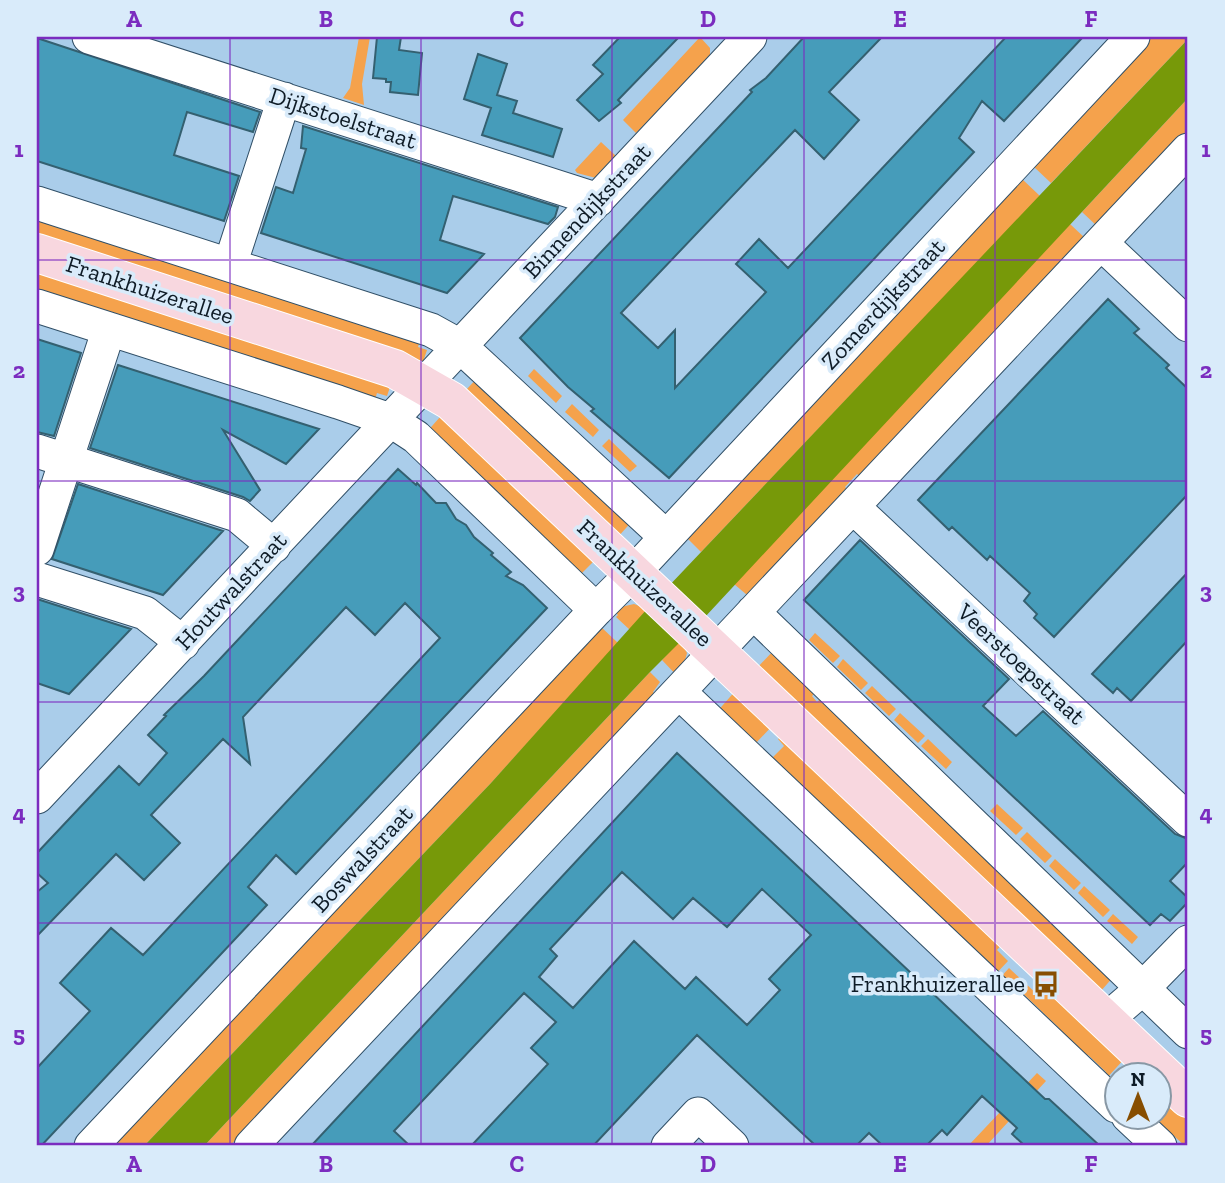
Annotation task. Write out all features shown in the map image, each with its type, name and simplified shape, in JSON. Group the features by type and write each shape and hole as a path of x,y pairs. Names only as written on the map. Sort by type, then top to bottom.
{"main road":[{"name":"Frankhuizerallee","path":"37,253 395,369 451,401 1188,1098"}],"street":[{"name":"Dijkstoelstraat","path":"89,37 598,200"},
{"name":"Zomerdijkstraat","path":"641,580 666,537 1133,37"},
{"name":"Binnendijkstraat","path":"423,384 598,200 738,41"},
{"path":"230,265 284,99"},
{"path":"251,1146 679,692 708,642 753,612 1188,150"},
{"name":"Frankhuizerallee","path":"37,203 431,330 460,346 666,537"},
{"path":"1101,243 1188,325"},
{"name":"Frankhuizerallee","path":"37,306 390,421 416,437 596,610"},
{"path":"37,549 51,455 109,328"},
{"name":"Houtwalstraat","path":"37,797 423,384"},
{"path":"51,455 237,515 274,546"},
{"name":"Veerstoepstraat","path":"853,507 1188,820"},
{"path":"37,579 145,613 183,643"},
{"name":"Boswalstraat","path":"91,1146 596,610 641,580"},
{"path":"753,612 1188,1032"},
{"path":"679,692 1102,1093"},
{"path":"1106,1020 1142,989 1188,942"},
{"path":"668,1146 698,1114 732,1146"},
{"path":"1143,1130 1160,1146"}],"shaded area":[{"path":"359,37 370,37 362,84 364,105 343,98 350,88"},
{"path":"700,37 710,48 710,57 636,133 623,120"},
{"path":"1150,37 1188,39 1051,183 1033,166 1034,161"},
{"path":"1188,39 1188,98 705,617 650,672 204,1146 144,1146 491,783 647,609"},
{"path":"1188,98 1188,136 1098,227 1082,212"},
{"path":"601,142 616,156 596,178 577,173 575,170"},
{"path":"1021,178 1040,196 701,552 683,534"},
{"path":"37,211 422,335 418,347 427,350 423,362 397,351 37,239"},
{"path":"1070,224 1086,239 864,481 857,474 845,487 852,494 753,600 734,584"},
{"path":"37,268 390,387 387,396 377,393 373,406 37,297"},
{"path":"534,369 562,396 556,403 528,376"},
{"path":"481,374 635,518 617,538 466,390"},
{"path":"572,404 599,430 593,437 565,412"},
{"path":"440,417 597,558 578,577 425,434"},
{"path":"609,439 637,466 630,472 602,446"},
{"path":"634,604 647,609 630,630 616,617 618,615 612,609"},
{"path":"599,625 618,643 491,783 144,1146 109,1146"},
{"path":"815,633 840,656 833,663 809,640"},
{"path":"680,640 687,653 680,679 662,660"},
{"path":"774,650 817,691 812,696 817,702 823,696 1115,975 1100,992 756,669"},
{"path":"843,659 868,683 861,690 837,667"},
{"path":"650,672 660,682 653,692 661,699 236,1140 229,1146 204,1146"},
{"path":"872,686 896,709 889,716 865,693"},
{"path":"737,689 774,724 756,743 715,714"},
{"path":"900,713 925,736 918,743 894,720"},
{"path":"784,733 1004,942 997,950 1008,961 994,976 988,971 992,965 772,758 784,746 778,739"},
{"path":"928,739 952,762 946,769 921,746"},
{"path":"997,804 1023,828 1016,835 990,811"},
{"path":"1027,832 1052,856 1045,863 1020,839"},
{"path":"1055,859 1081,883 1074,890 1049,866"},
{"path":"1084,886 1110,910 1103,917 1078,893"},
{"path":"1113,914 1138,937 1132,944 1107,921"},
{"path":"1009,968 1040,997 1052,985 1127,1056 1123,1060 1102,1060 1102,1068 1088,1055 1083,1060 1055,1034 1059,1028 1008,979 1002,984 998,980"},
{"path":"1037,1073 1046,1081 986,1146 968,1146"},
{"path":"1172,1098 1188,1113 1188,1146 1167,1130 1172,1130"}],"building":[{"path":"377,37 401,37 399,50 422,53 418,95 390,92 391,82 373,78"},
{"path":"620,37 679,37 618,100 621,103 599,121 577,100 603,74 593,65"},
{"path":"804,37 882,37 829,92 859,120 824,159 795,130 621,313 658,348 675,330 675,388 766,292 736,264 759,239 788,268 1006,37 1083,37 1004,121 982,101 959,138 974,152 669,478 591,411 594,409 568,387 520,338 752,92 750,90 766,78"},
{"path":"37,38 260,112 253,132 187,112 174,155 239,176 224,221 37,161"},
{"path":"478,54 507,64 497,95 517,101 513,113 562,129 553,157 482,135 491,108 464,99"},
{"path":"303,126 558,207 555,217 548,224 453,196 440,240 484,254 447,293 261,233 276,187 293,193 306,149 301,148"},
{"path":"1108,299 1139,329 1134,333 1169,365 1166,368 1188,389 1188,494 1054,637 1034,618 1037,614 1024,601 1030,593 990,556 987,560 952,527 949,530 918,500"},
{"path":"37,339 81,353 54,436 37,432"},
{"path":"118,365 319,429 286,464 223,430 260,490 250,501 90,448"},
{"path":"398,469 416,485 417,483 436,503 446,503 456,519 466,525 474,537 493,553 491,555 511,572 506,576 523,585 547,608 296,874 276,855 248,887 267,905 41,1146 37,1146 37,1068 90,1011 60,983 111,928 143,955 440,638 405,603 375,635 346,607 243,717 250,764 223,739 151,815 180,843 144,880 116,854 37,936 37,892 48,883 37,873 37,853 119,766 139,785 167,753 148,735 166,716 164,715 204,676"},
{"path":"78,484 223,531 163,595 52,559"},
{"path":"860,540 1009,679 983,706 1016,736 1043,711 1175,834 1188,839 1188,862 1170,881 1188,898 1188,902 1170,921 1161,914 1150,925 804,600"},
{"path":"1188,572 1188,640 1131,701 1117,688 1113,693 1092,674"},
{"path":"37,599 131,629 69,694 37,683"},
{"path":"677,753 1045,1099 1049,1099 1100,1146 1025,1146 1012,1134 1017,1128 982,1096 947,1135 942,1130 926,1146 883,1146 869,1133 856,1146 816,1146 697,1035 593,1146 471,1146 548,1064 531,1048 556,1022 524,993 394,1131 410,1146 311,1146","holes":["622,872 673,919 693,898 727,927 762,889 811,935 769,979 780,990 747,1025 696,977 685,989 634,941 573,1008 539,977 557,956 550,949"]}],"place":[{"name":"Frankhuizerallee","path":"1046,984"}]}
